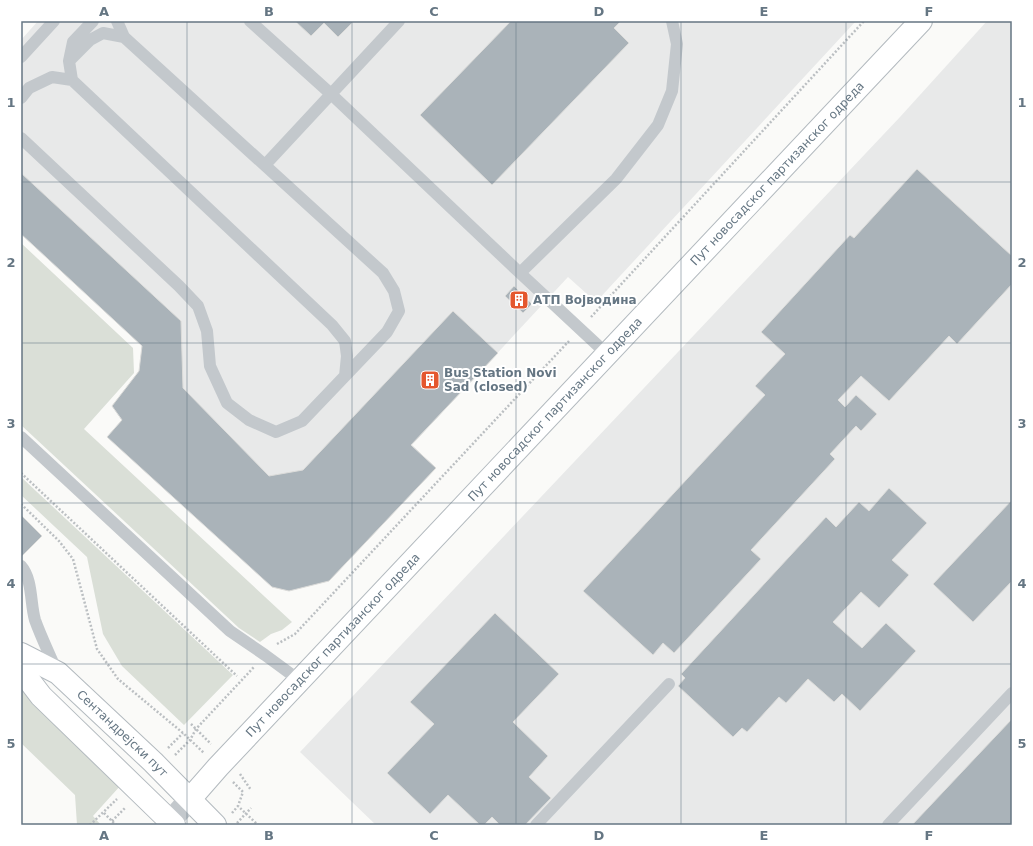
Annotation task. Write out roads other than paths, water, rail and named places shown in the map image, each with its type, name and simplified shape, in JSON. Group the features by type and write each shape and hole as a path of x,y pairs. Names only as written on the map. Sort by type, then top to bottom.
{"street":[{"name":"Пут новосадског партизанског одреда","path":"190,799 228,769 300,680 921,21"},
{"name":"Сентандрејски пут","path":"21,654 58,673 153,762 215,825"},
{"path":"22,672 40,696 171,824 190,799"}],"lane":[{"path":"21,57 54,21"},
{"path":"72,80 69,61 73,42 92,21"},
{"path":"21,138 179,286 198,306 207,331 210,366 227,403 249,420 276,432 302,421 387,332 399,311 394,291 383,273 124,36 116,21"},
{"path":"250,21 331,94 607,354"},
{"path":"265,165 399,21"},
{"path":"520,273 616,179 658,125 672,91 677,44 672,21"},
{"path":"69,61 90,40 103,33 124,36"},
{"path":"21,98 29,88 52,77 72,80 332,325 345,341 347,356 345,376"},
{"path":"21,437 230,631 300,680"},
{"path":"21,446 34,449"},
{"path":"21,566 25,570 28,579 35,620 58,673"},
{"path":"21,594 31,603"},
{"path":"536,825 669,684"},
{"path":"888,825 1012,693"}],"place":[{"name":"АТП Војводина","path":"519,300"},
{"name":"Bus Station Novi Sad (closed)","path":"430,380"}]}
